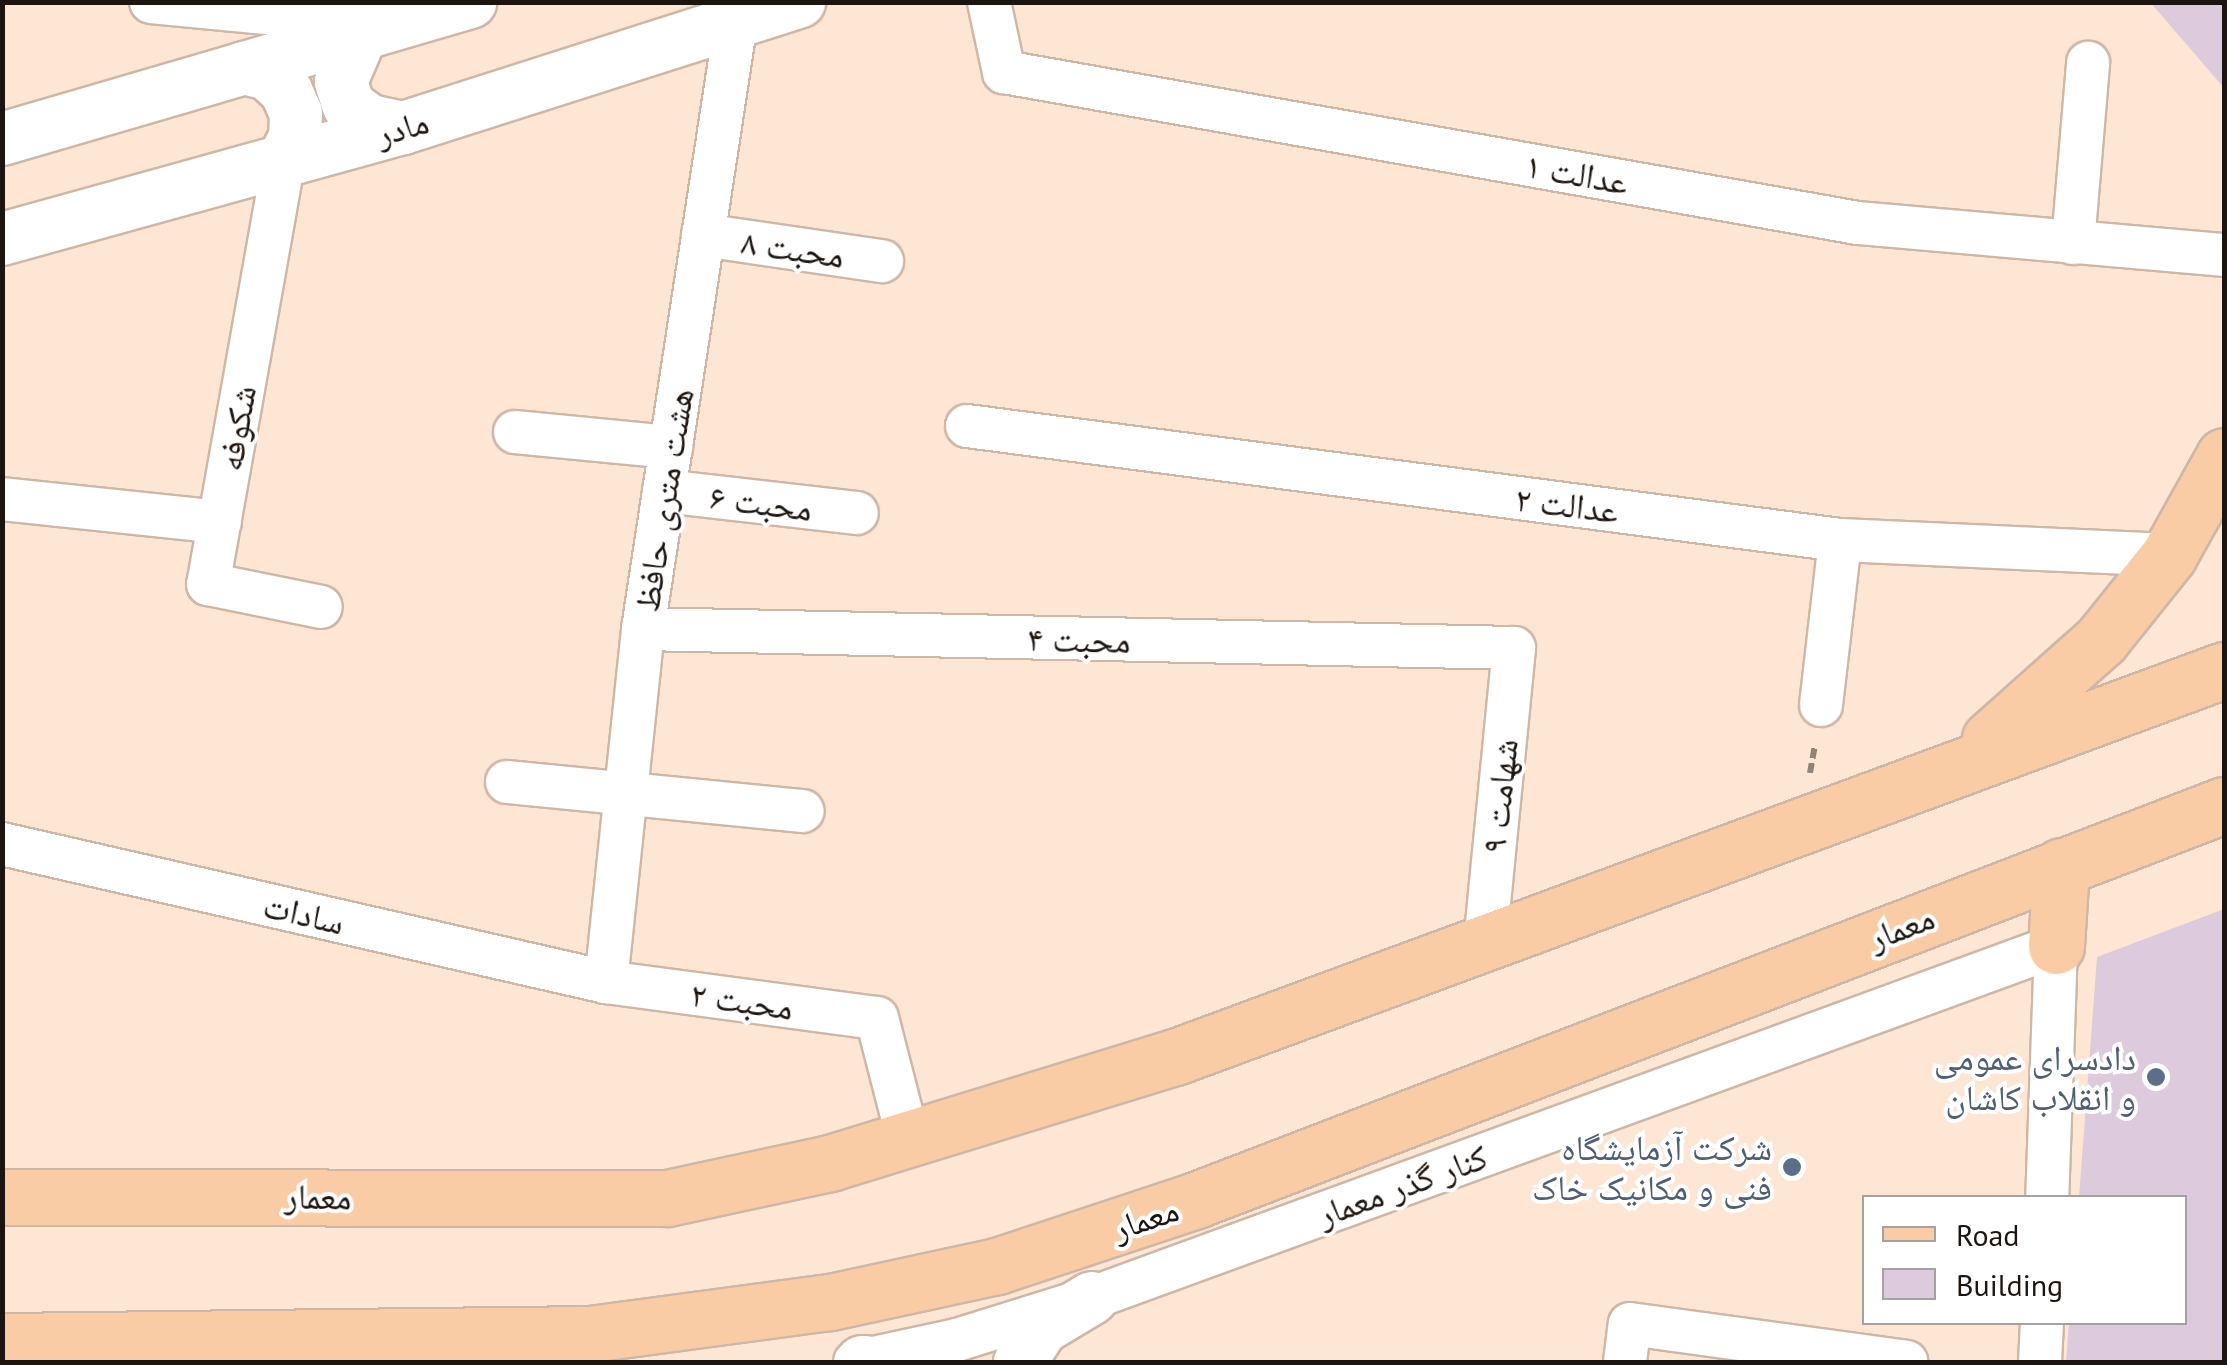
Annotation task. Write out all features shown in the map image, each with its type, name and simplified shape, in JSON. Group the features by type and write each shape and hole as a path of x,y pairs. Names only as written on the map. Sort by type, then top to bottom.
{"main road":[{"path":"1955,766 2101,640 2169,556 2224,456"},
{"name":"معمار","path":"2,1197 667,1198 908,1139 1174,1057 2224,670"},
{"name":"معمار","path":"2,1341 296,1350 589,1334 830,1302 998,1266 1196,1200 2224,805"},
{"path":"2056,946 2061,866"}],"street":[{"path":"151,2 376,30"},
{"path":"2,139 470,2"},
{"name":"مادر","path":"2,239 402,128 799,2"},
{"name":"عدالت ۱","path":"989,2 1004,72 1858,222 2224,255"},
{"name":"هشت متری حافظ","path":"606,982 643,630 736,21"},
{"path":"376,30 341,82 349,106 370,121 402,128"},
{"path":"2073,243 2088,63"},
{"path":"244,68 268,74 286,90 295,138 284,159"},
{"name":"شکوفه","path":"284,159 208,584 321,607"},
{"name":"محبت ۸","path":"703,235 882,261"},
{"name":"عدالت ۲","path":"967,426 1840,540 2169,556"},
{"path":"515,432 671,447"},
{"name":"محبت ۶","path":"664,490 857,513"},
{"path":"2,500 220,522"},
{"path":"1820,705 1840,540"},
{"name":"محبت ۴","path":"643,630 1514,648"},
{"name":"شهامت ۹","path":"1485,944 1514,648"},
{"path":"507,782 802,811"},
{"name":"سادات","path":"2,844 606,982"},
{"path":"2047,1195 2056,946"},
{"name":"کنار گذر معمار","path":"860,1362 1092,1298 2056,946"},
{"name":"محبت ۲","path":"606,982 877,1018 908,1139"},
{"path":"1020,1362 1042,1328 1092,1298"},
{"path":"1625,1362 1630,1324 1906,1362"},
{"path":"2040,1362 2042,1325"}],"path":[{"path":"1803,824 1820,705"}],"building":[{"path":"2150,2 2224,2 2224,88"},
{"name":"دادسرای عمومی و انقلاب کاشان","path":"2224,909 2224,1362 2066,1362 2069,1325 2187,1325 2187,1195 2079,1195 2097,957"}],"place":[{"name":"دادسرای عمومی و انقلاب کاشان","path":"2156,1077"},
{"name":"شرکت آزمایشگاه فنی و مکانیک خاک","path":"1792,1167"}]}
